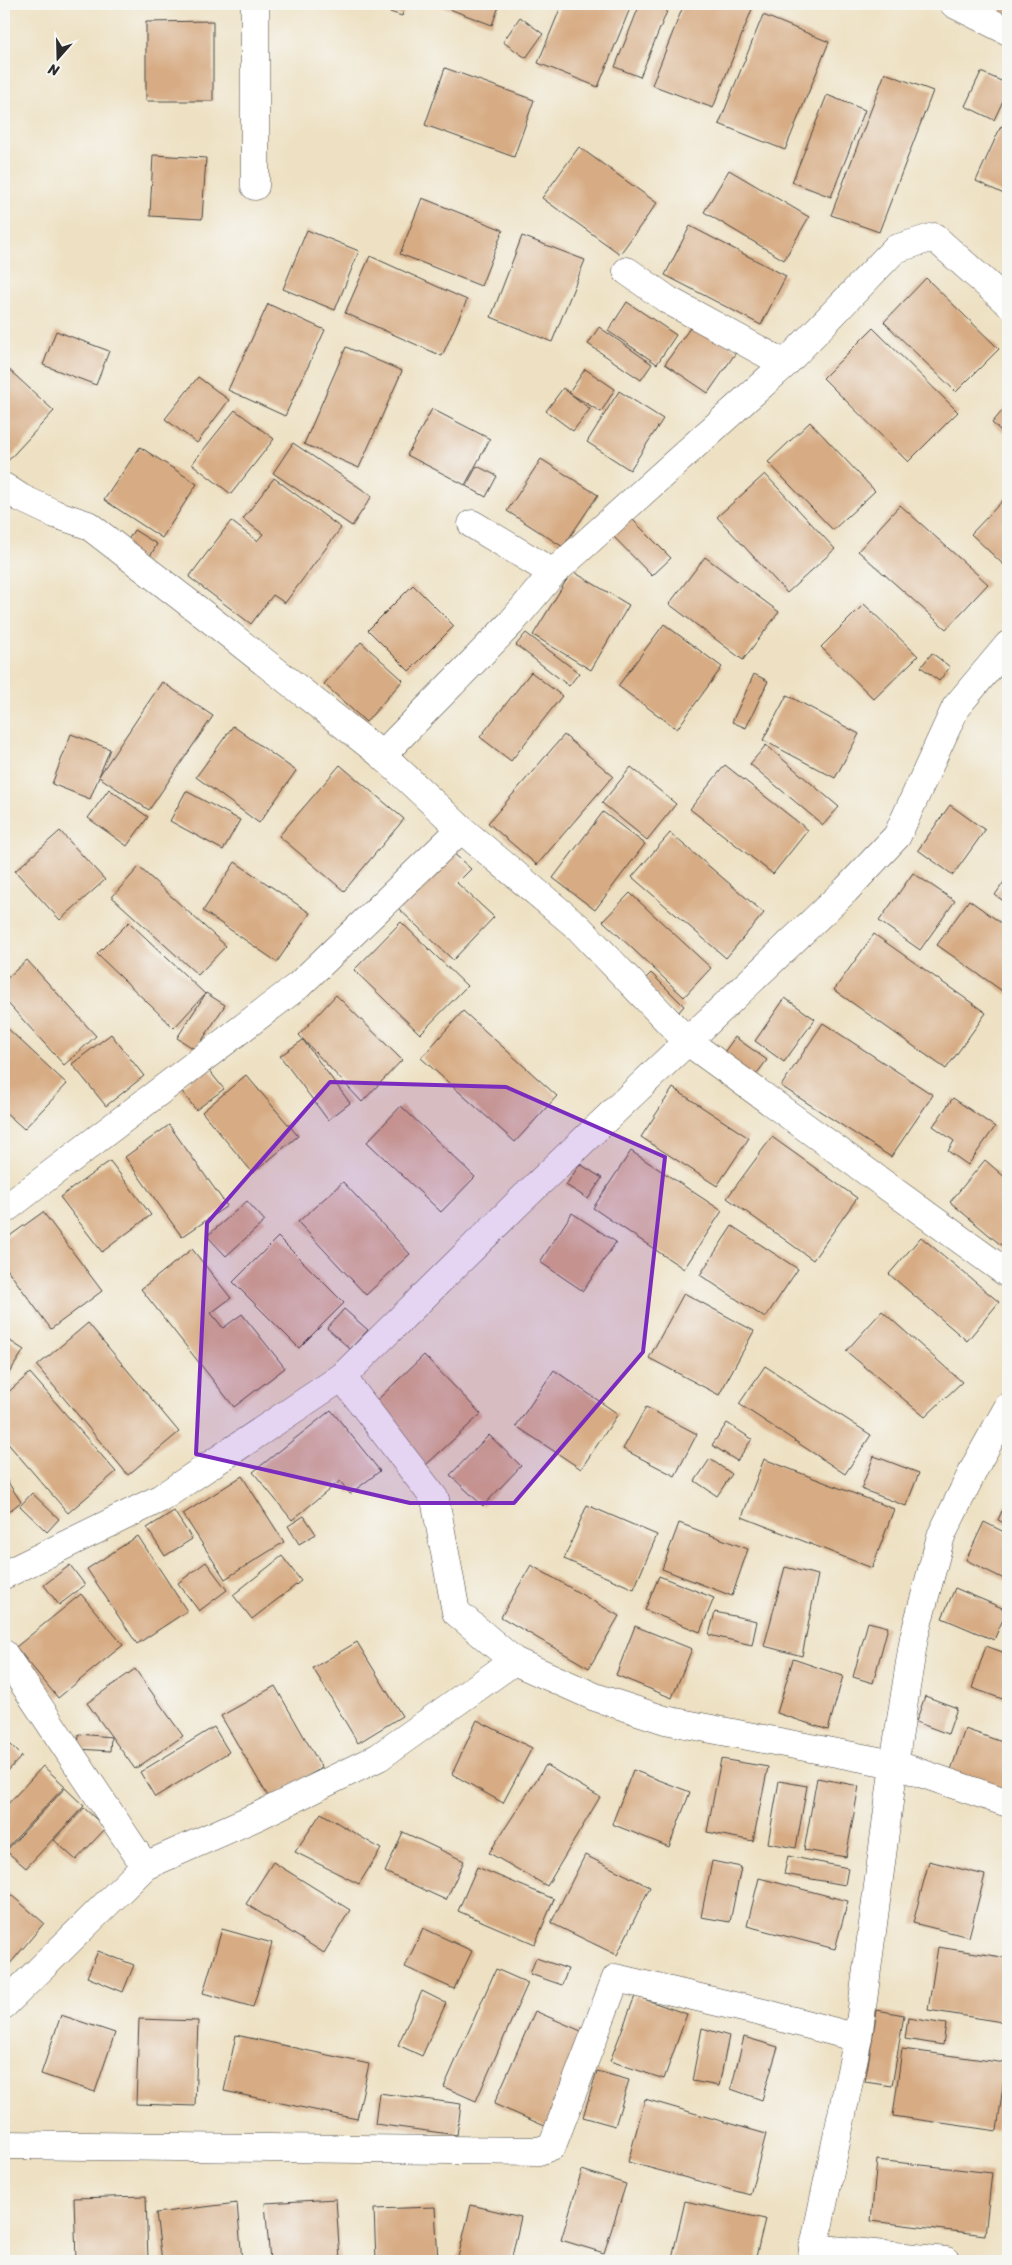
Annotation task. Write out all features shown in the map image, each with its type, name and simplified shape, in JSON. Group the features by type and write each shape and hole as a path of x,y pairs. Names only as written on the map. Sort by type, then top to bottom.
{"street":[{"path":"255,4 255,186"},
{"path":"954,4 1008,31"},
{"path":"382,755 511,623 553,573 785,364 895,249 934,236 1008,304"},
{"path":"627,271 668,300 785,364"},
{"path":"4,487 46,510 88,525 382,755 461,829 578,927 687,1042 1008,1274"},
{"path":"472,524 553,573"},
{"path":"4,1574 161,1498 342,1377 517,1204 846,890 898,836 956,707 1008,644"},
{"path":"4,1210 299,985 461,829"},
{"path":"342,1377 435,1499 456,1612 514,1661 595,1697 665,1720 894,1764 1008,1804"},
{"path":"946,2261 812,2255 858,2038 894,1764 914,1636 941,1536 978,1461 1008,1407"},
{"path":"4,1654 145,1866"},
{"path":"4,2005 145,1866 260,1815 379,1757 514,1661"},
{"path":"4,2145 539,2151 552,2146 616,1978 764,2013 858,2038"}],"highlighted area":[{"path":"330,1082 506,1087 665,1157 643,1352 514,1503 410,1503 196,1454 207,1223"}],"building":[{"path":"365,4 406,4 402,16"},
{"path":"436,4 500,4 492,25"},
{"path":"562,4 626,4 631,6 598,87 538,63"},
{"path":"640,4 670,4 640,77 615,67"},
{"path":"684,4 754,4 713,108 652,85"},
{"path":"982,4 1008,4 1008,20"},
{"path":"763,15 829,42 785,150 719,124"},
{"path":"520,17 543,34 526,58 503,42"},
{"path":"213,21 213,101 146,101 146,22"},
{"path":"445,68 534,100 514,157 425,125"},
{"path":"981,72 1008,84 1008,90 994,120 965,106"},
{"path":"885,73 933,91 879,232 831,215"},
{"path":"827,95 865,110 831,197 792,182"},
{"path":"1001,126 1008,129 1008,196 976,181"},
{"path":"579,147 657,203 620,254 542,198"},
{"path":"153,155 206,158 202,219 150,216"},
{"path":"729,170 809,217 784,260 704,212"},
{"path":"422,198 503,230 481,286 400,254"},
{"path":"690,226 786,276 761,325 665,275"},
{"path":"307,230 359,251 335,310 283,289"},
{"path":"522,236 585,260 552,342 491,317"},
{"path":"370,256 467,300 442,356 345,313"},
{"path":"926,278 999,349 956,392 884,322"},
{"path":"627,302 676,335 657,364 608,331"},
{"path":"268,304 325,330 285,416 228,390"},
{"path":"694,322 737,351 708,393 665,364"},
{"path":"599,327 652,364 641,380 588,344"},
{"path":"873,328 958,412 908,462 823,378"},
{"path":"56,331 109,351 96,385 43,365"},
{"path":"346,347 402,371 359,468 304,444"},
{"path":"4,365 54,411 4,465"},
{"path":"585,369 615,389 601,412 569,393"},
{"path":"198,377 229,400 197,443 165,419"},
{"path":"563,388 590,409 573,431 546,411"},
{"path":"619,391 663,419 630,470 587,442"},
{"path":"1008,404 1008,437 992,423"},
{"path":"432,409 490,439 465,485 407,455"},
{"path":"235,410 274,439 231,494 192,464"},
{"path":"810,422 875,491 833,530 768,462"},
{"path":"293,443 372,496 352,526 273,473"},
{"path":"140,447 197,484 162,538 104,500"},
{"path":"541,459 598,495 563,547 507,511"},
{"path":"477,466 497,476 486,497 466,486"},
{"path":"765,474 835,549 787,593 717,517"},
{"path":"274,478 341,528 285,603 273,595 251,624 189,577 231,521 257,541 263,534 243,519"},
{"path":"1008,495 1008,569 971,534"},
{"path":"900,505 988,584 946,629 858,551"},
{"path":"630,517 671,558 652,576 612,535"},
{"path":"134,530 157,544 146,564 122,550"},
{"path":"705,557 779,612 743,660 669,604"},
{"path":"572,571 629,605 591,670 533,635"},
{"path":"413,585 454,626 409,671 368,630"},
{"path":"864,604 918,656 874,699 821,647"},
{"path":"664,624 722,667 677,729 618,686"},
{"path":"526,633 579,673 569,686 516,645"},
{"path":"361,642 403,680 366,722 324,684"},
{"path":"932,653 950,667 939,681 921,667"},
{"path":"531,672 562,696 511,761 480,737"},
{"path":"754,674 768,681 746,728 732,722"},
{"path":"162,682 213,716 149,810 99,777 90,799 52,784 71,734 110,749 99,776"},
{"path":"787,695 859,734 835,778 763,740"},
{"path":"233,726 296,771 259,823 196,777"},
{"path":"564,735 613,776 537,865 488,823"},
{"path":"766,745 839,807 823,825 750,764"},
{"path":"340,765 404,819 344,891 279,836"},
{"path":"725,765 808,830 773,874 690,809"},
{"path":"631,767 676,804 647,840 602,803"},
{"path":"109,789 148,817 127,846 88,818"},
{"path":"186,791 240,820 223,850 170,821"},
{"path":"950,805 985,830 953,875 918,850"},
{"path":"603,812 645,844 595,910 553,878"},
{"path":"60,831 105,880 60,920 15,871"},
{"path":"670,833 764,913 726,958 632,877"},
{"path":"451,851 471,869 457,883 494,917 453,960 398,908"},
{"path":"235,862 310,913 277,962 203,911"},
{"path":"139,867 226,946 198,975 112,897"},
{"path":"913,873 955,901 920,950 879,921"},
{"path":"1008,876 1008,904 995,895"},
{"path":"630,893 711,968 684,997 603,921"},
{"path":"969,900 1008,928 1008,995 937,945"},
{"path":"129,922 205,994 174,1028 97,954"},
{"path":"401,922 467,986 420,1034 354,970"},
{"path":"874,934 986,1013 946,1069 834,990"},
{"path":"27,960 96,1036 64,1065 4,999 4,981"},
{"path":"651,973 684,1006 677,1014 643,981"},
{"path":"206,993 225,1005 196,1050 177,1038"},
{"path":"336,995 402,1060 362,1102 299,1035"},
{"path":"785,998 815,1019 784,1062 755,1041"},
{"path":"463,1011 557,1096 515,1142 421,1058"},
{"path":"823,1023 933,1095 891,1157 781,1086"},
{"path":"4,1025 67,1084 24,1129 4,1111"},
{"path":"111,1034 144,1076 106,1106 72,1064"},
{"path":"735,1037 767,1060 752,1080 720,1058"},
{"path":"303,1040 350,1103 328,1120 280,1056"},
{"path":"207,1068 224,1089 196,1110 180,1089"},
{"path":"246,1075 298,1136 253,1173 202,1112"},
{"path":"673,1088 749,1138 717,1186 641,1137"},
{"path":"953,1098 995,1127 968,1165 948,1151 954,1141 933,1126"},
{"path":"401,1106 475,1177 441,1212 367,1142"},
{"path":"169,1125 227,1206 182,1237 125,1157"},
{"path":"772,1137 857,1198 813,1260 727,1198"},
{"path":"631,1151 722,1211 684,1269 593,1208"},
{"path":"985,1160 1008,1180 1008,1251 950,1202"},
{"path":"110,1161 151,1215 102,1252 60,1197"},
{"path":"580,1164 602,1178 588,1199 566,1185"},
{"path":"343,1182 410,1254 366,1295 298,1222"},
{"path":"247,1201 265,1221 226,1256 207,1236"},
{"path":"43,1212 102,1291 51,1329 4,1265 4,1240"},
{"path":"572,1213 616,1242 583,1291 540,1262"},
{"path":"732,1226 798,1269 765,1318 700,1275"},
{"path":"278,1237 344,1303 299,1348 233,1282"},
{"path":"921,1237 999,1302 967,1341 889,1274"},
{"path":"192,1249 231,1298 211,1313 223,1328 242,1314 285,1368 234,1407 141,1289"},
{"path":"684,1293 754,1331 719,1395 649,1358"},
{"path":"344,1309 368,1330 350,1349 327,1328"},
{"path":"882,1311 962,1382 925,1417 846,1351"},
{"path":"88,1323 179,1432 128,1475 37,1366"},
{"path":"4,1337 24,1350 4,1381"},
{"path":"424,1355 481,1414 426,1465 370,1407"},
{"path":"765,1366 871,1435 845,1474 739,1404"},
{"path":"554,1370 618,1414 581,1469 516,1426"},
{"path":"30,1373 116,1472 68,1513 4,1439 4,1396"},
{"path":"646,1407 697,1434 675,1476 623,1449"},
{"path":"331,1410 380,1471 350,1494 340,1481 292,1520 253,1472"},
{"path":"727,1423 752,1439 737,1461 712,1445"},
{"path":"489,1435 521,1466 483,1506 450,1475"},
{"path":"874,1456 919,1473 906,1506 861,1489"},
{"path":"710,1459 732,1474 717,1496 695,1481"},
{"path":"764,1459 894,1509 872,1568 742,1517"},
{"path":"4,1476 21,1502 4,1515"},
{"path":"242,1476 284,1542 225,1579 183,1514"},
{"path":"32,1493 59,1519 47,1532 20,1506"},
{"path":"1008,1497 1008,1525 998,1520"},
{"path":"587,1505 657,1535 634,1589 564,1559"},
{"path":"174,1511 192,1539 165,1556 147,1528"},
{"path":"304,1516 316,1534 299,1544 288,1526"},
{"path":"984,1522 1008,1534 1008,1581 966,1560"},
{"path":"679,1523 748,1549 732,1596 662,1569"},
{"path":"138,1536 187,1611 137,1644 87,1569"},
{"path":"282,1556 301,1581 252,1619 233,1595"},
{"path":"206,1562 227,1590 199,1611 178,1583"},
{"path":"70,1565 85,1585 59,1605 44,1585"},
{"path":"531,1565 619,1616 589,1668 501,1617"},
{"path":"785,1567 818,1575 802,1656 764,1646"},
{"path":"659,1576 714,1598 700,1632 645,1610"},
{"path":"955,1588 1007,1610 994,1640 942,1618"},
{"path":"81,1594 123,1645 58,1698 16,1647"},
{"path":"715,1612 757,1621 752,1645 709,1635"},
{"path":"868,1622 888,1627 873,1683 853,1677"},
{"path":"635,1626 692,1649 672,1698 616,1675"},
{"path":"357,1642 402,1716 358,1743 313,1668"},
{"path":"986,1646 1008,1654 1008,1701 972,1688"},
{"path":"793,1659 843,1676 828,1730 777,1713"},
{"path":"135,1669 183,1736 135,1769 87,1703"},
{"path":"275,1686 322,1768 269,1798 221,1716"},
{"path":"925,1696 957,1708 948,1734 916,1722"},
{"path":"477,1720 532,1748 503,1803 452,1774"},
{"path":"214,1727 229,1752 155,1797 140,1772"},
{"path":"965,1729 1008,1744 1008,1794 950,1773"},
{"path":"79,1734 111,1737 110,1751 78,1749"},
{"path":"4,1738 22,1756 4,1775"},
{"path":"721,1759 768,1767 753,1841 707,1832"},
{"path":"546,1765 600,1797 547,1886 489,1853"},
{"path":"43,1766 65,1786 6,1849 4,1847 4,1808"},
{"path":"633,1770 690,1792 669,1847 612,1824"},
{"path":"817,1778 859,1786 846,1857 804,1850"},
{"path":"779,1781 807,1786 796,1848 768,1843"},
{"path":"65,1788 84,1806 26,1868 6,1851"},
{"path":"84,1808 106,1828 76,1860 54,1840"},
{"path":"321,1813 381,1849 359,1884 295,1852"},
{"path":"403,1832 464,1861 446,1900 385,1872"},
{"path":"585,1855 650,1887 617,1955 551,1923"},
{"path":"788,1856 848,1868 845,1885 784,1874"},
{"path":"712,1861 741,1867 730,1922 701,1917"},
{"path":"929,1861 985,1875 969,1937 913,1923"},
{"path":"273,1862 350,1910 324,1953 246,1904"},
{"path":"477,1867 554,1899 535,1944 458,1911"},
{"path":"759,1878 848,1901 835,1949 747,1926"},
{"path":"4,1889 44,1923 4,1971"},
{"path":"423,1928 472,1951 454,1989 405,1967"},
{"path":"222,1929 272,1943 253,2007 203,1993"},
{"path":"938,1947 1008,1958 1008,2023 928,2010"},
{"path":"98,1951 134,1965 123,1992 87,1977"},
{"path":"536,1958 568,1969 562,1985 530,1974"},
{"path":"496,1969 528,1983 476,2101 444,2087"},
{"path":"422,1991 446,2003 422,2056 398,2045"},
{"path":"635,1996 687,2014 664,2079 610,2061"},
{"path":"877,2010 904,2015 892,2086 865,2082"},
{"path":"535,2011 588,2034 547,2127 494,2104"},
{"path":"61,2015 115,2033 95,2092 41,2074"},
{"path":"908,2018 946,2024 943,2045 905,2039"},
{"path":"139,2019 198,2021 195,2106 136,2104"},
{"path":"702,2028 729,2036 719,2086 692,2081"},
{"path":"236,2035 369,2064 357,2119 224,2091"},
{"path":"744,2037 778,2047 762,2100 731,2089"},
{"path":"902,2049 1006,2063 997,2131 893,2116"},
{"path":"597,2071 629,2080 615,2126 583,2117"},
{"path":"379,2093 461,2104 457,2135 375,2124"},
{"path":"645,2099 766,2134 750,2195 628,2162"},
{"path":"877,2160 992,2173 985,2235 871,2221"},
{"path":"582,2170 626,2184 604,2253 561,2240"},
{"path":"146,2196 148,2261 76,2261 74,2198"},
{"path":"336,2199 340,2261 270,2261 265,2203"},
{"path":"685,2201 765,2219 755,2261 687,2261 672,2258"},
{"path":"237,2203 242,2261 162,2261 156,2213"},
{"path":"471,2205 521,2217 511,2261 457,2261"},
{"path":"435,2207 438,2261 376,2261 374,2209"}]}
